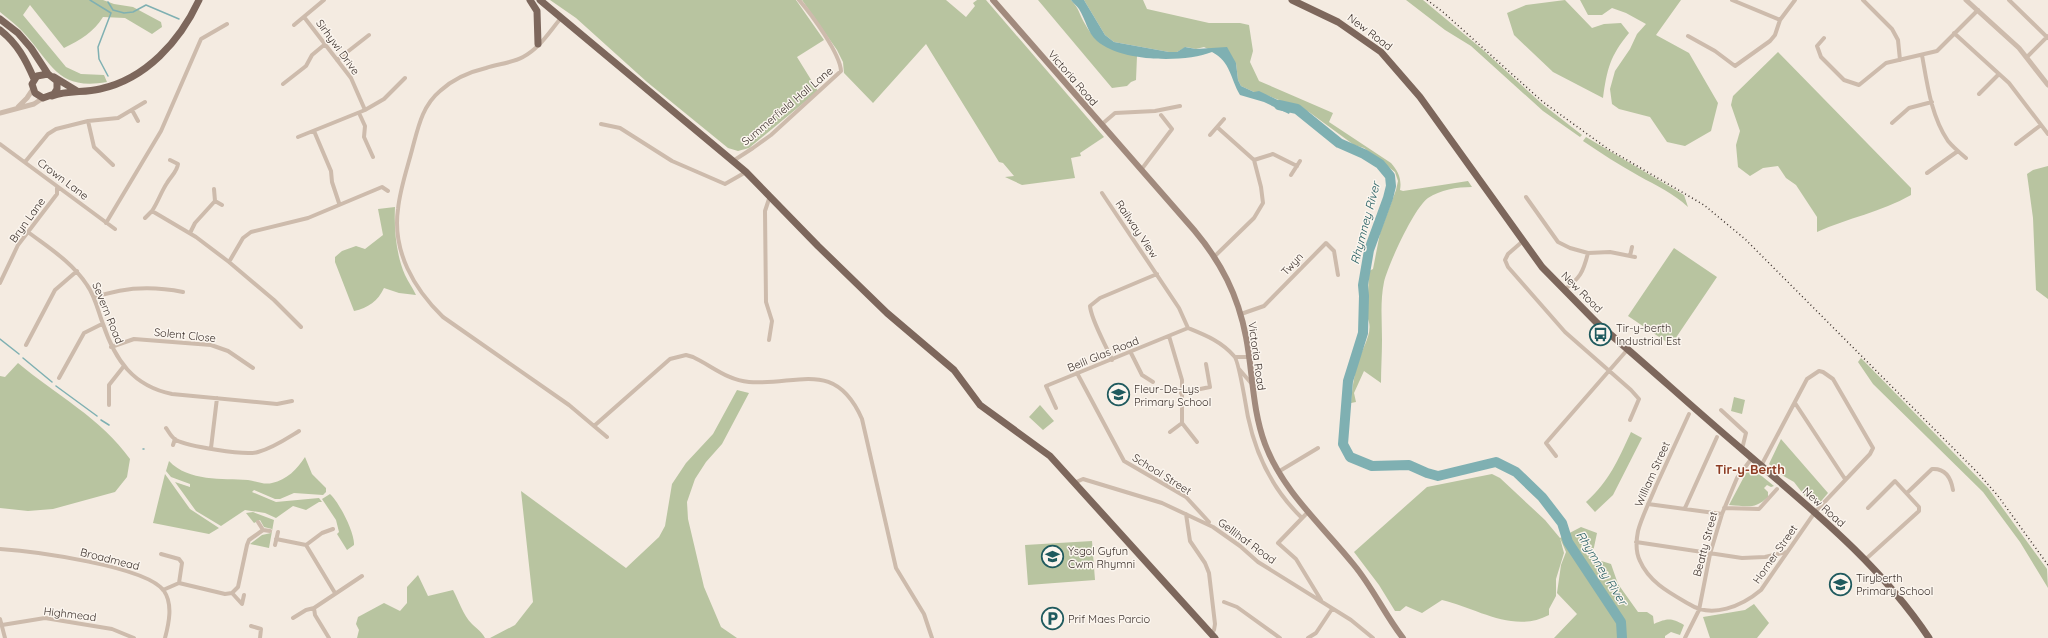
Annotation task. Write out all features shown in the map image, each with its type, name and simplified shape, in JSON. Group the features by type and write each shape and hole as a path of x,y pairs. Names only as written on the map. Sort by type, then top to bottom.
{"main road":[{"path":"0,30 19,50 26,60 34,79 33,89 38,96 43,98 77,90 99,89 113,86 141,72 164,52 180,34 199,0"},
{"path":"530,0 537,11 538,44"},
{"path":"540,0 746,172 887,313 954,370 980,404 1050,456 1213,636"},
{"name":"Victoria Road","path":"993,0 1215,256 1234,290 1241,314 1259,426 1278,472 1308,512 1355,566 1403,638"},
{"name":"New Road","path":"1292,0 1338,22 1381,52 1420,97 1542,267 1597,323 1815,512 1866,559 1894,589 1929,638"},
{"path":"0,19 26,42 50,75 57,86 52,96"},
{"path":"34,79 41,74 50,75 77,90"}],"street":[{"path":"294,25 323,0"},
{"name":"Summerfield Hall Lane","path":"733,161 771,135 842,71 841,64 833,48 798,0"},
{"path":"1732,0 1780,20"},
{"path":"1688,36 1715,51 1735,66 1770,41 1775,35 1780,20 1796,0"},
{"path":"1863,0 1892,29 1898,40 1900,60"},
{"path":"1966,0 2019,48 2048,85"},
{"path":"2009,0 2048,37 2026,57"},
{"path":"1824,38 1817,46 1821,57 1844,80 1859,84 1886,63 1937,51 1978,10"},
{"name":"Sirhywi Drive","path":"304,17 324,45 351,78 365,110"},
{"path":"562,18 530,53 516,60 486,68 457,79 439,92 430,102 421,116 401,195 398,210 398,238 402,254 412,280 431,306 569,405 607,437"},
{"path":"106,223 161,132 201,39 226,24"},
{"path":"1954,33 2009,83 2048,134"},
{"path":"337,60 369,35"},
{"path":"282,84 306,66 312,55 324,45"},
{"path":"1922,55 1932,102 1948,141 1966,158"},
{"path":"1979,94 1999,74"},
{"path":"298,137 365,110 384,99 405,78"},
{"path":"18,107 28,98 33,89"},
{"path":"0,113 34,104 43,98"},
{"path":"25,162 51,132 88,121 118,118 145,102"},
{"path":"1892,124 1909,108 1932,102"},
{"path":"1101,125 1115,113 1155,111 1180,106"},
{"path":"132,110 138,121"},
{"path":"359,112 365,126 364,137 373,157"},
{"path":"1141,170 1172,129 1161,115"},
{"path":"1210,135 1224,119"},
{"path":"88,121 94,147 113,165"},
{"path":"601,124 620,128 672,161 726,184 746,172"},
{"path":"2016,144 2041,125"},
{"path":"1215,256 1254,218 1263,203 1262,187 1254,160 1217,127"},
{"path":"314,131 331,171 332,182 339,204"},
{"name":"Crown Lane","path":"0,144 115,230"},
{"path":"1927,173 1958,151"},
{"path":"1254,160 1273,154 1296,166"},
{"path":"145,218 160,199 166,184 177,169 178,164 170,160"},
{"path":"1291,175 1300,161"},
{"path":"229,262 243,238 251,232 308,218 382,187 388,190"},
{"name":"Bryn Lane","path":"0,283 18,245 57,194 57,188"},
{"path":"190,233 195,223 215,201 214,189"},
{"name":"Railway View","path":"1102,193 1179,308 1188,328"},
{"path":"769,340 772,321 766,302 765,211 770,196"},
{"path":"1526,197 1558,242 1570,248 1588,253 1610,252 1635,257"},
{"path":"215,201 222,205"},
{"path":"152,211 190,233 229,262 274,300 301,327"},
{"name":"Severn Road","path":"28,232 68,262 88,285 111,347 124,366 142,382 163,392 277,404 292,401"},
{"path":"1523,240 1508,254 1505,260 1508,267 1565,332 1632,390 1639,399 1630,420"},
{"name":"Twyn","path":"1241,314 1264,306 1326,243 1334,250 1338,275"},
{"path":"1630,256 1632,247"},
{"path":"1564,290 1581,275 1588,253"},
{"path":"26,345 55,290 77,271"},
{"path":"1112,360 1100,331 1091,315 1090,306 1100,298 1157,274"},
{"path":"94,298 120,289 168,289 183,292"},
{"path":"59,378 84,333 102,324"},
{"path":"1188,328 1221,343 1236,357 1257,449 1275,485 1302,518"},
{"name":"Beili Glas Road","path":"1056,408 1046,386 1131,353 1188,328"},
{"path":"1169,336 1182,380 1182,423 1197,442"},
{"name":"Solent Close","path":"111,347 134,339 211,345 228,351 253,368"},
{"path":"1556,456 1546,443 1608,370 1628,349"},
{"path":"1131,353 1142,375 1153,382"},
{"path":"594,426 662,365 678,356 686,355 694,357 735,379 749,382 808,378 837,387 853,402 862,419 896,568 924,614 932,638"},
{"path":"1236,357 1248,357"},
{"path":"1181,393 1210,387 1206,364"},
{"path":"109,405 110,385 112,378 124,366"},
{"path":"1238,367 1251,383"},
{"name":"Horner Street","path":"1699,610 1730,608 1752,598 1768,581 1815,512 1872,451 1873,448 1843,394 1828,375 1819,371 1807,379 1795,403"},
{"name":"School Street","path":"1077,374 1124,461 1186,497 1209,522"},
{"path":"211,448 218,398"},
{"path":"1761,466 1795,403 1845,479"},
{"path":"1721,410 1746,433 1742,450"},
{"name":"William Street","path":"1636,542 1640,522 1689,414"},
{"path":"1170,432 1182,423"},
{"path":"166,428 175,439 238,454 253,453 268,449 299,430"},
{"path":"1686,508 1717,437"},
{"path":"173,445 175,439"},
{"path":"1278,472 1318,448"},
{"name":"Beatty Street","path":"1685,638 1699,610 1710,554 1724,508 1737,478 1752,458"},
{"path":"1907,493 1932,469 1943,471 1948,476 1953,490"},
{"name":"Gellihaf Road","path":"1074,483 1083,479 1141,496 1186,514 1226,535 1258,562 1351,620 1373,638"},
{"path":"1866,559 1919,511 1919,507 1895,481 1868,508"},
{"path":"1724,508 1760,509 1777,489"},
{"path":"1648,504 1722,514"},
{"path":"1308,512 1278,543 1296,559 1322,602"},
{"path":"1186,514 1190,541 1205,563 1209,573 1215,624 1213,636"},
{"path":"258,522 262,530"},
{"path":"306,545 322,533 333,528"},
{"path":"165,638 170,611 163,590 178,583 225,594 232,593 238,587 249,540 262,530 270,531"},
{"path":"275,545 278,532"},
{"path":"276,539 306,545 335,593"},
{"path":"1699,610 1653,580 1639,561 1636,542 1710,554 1751,558 1787,552"},
{"name":"Broadmead","path":"0,549 43,553 144,576 155,582 163,590"},
{"path":"161,554 180,559 182,563 178,583"},
{"path":"293,618 306,610 314,608 362,576"},
{"path":"232,593 242,604 244,595"},
{"path":"1224,602 1237,607 1280,638"},
{"path":"314,608 314,615 328,638"},
{"path":"1308,638 1316,633 1332,609"},
{"name":"Highmead","path":"2,625 45,618 112,629 134,638"},
{"path":"0,619 5,638"},
{"path":"251,626 261,629 260,638"}],"green space":[{"path":"0,0 103,0 114,4 133,7 161,22 162,27 152,34 125,18 103,17 86,35 64,48 30,5 23,15 66,67 81,74 104,75 107,82 90,84 77,82 66,78 57,72 21,29 0,12"},
{"path":"550,0 796,0 824,40 797,57 818,91 749,148 738,151 728,148 647,82 576,18"},
{"path":"802,0 946,0 966,17 975,6 973,3 977,0 986,0 1104,137 1080,153 1081,156 1071,158 1075,178 1022,185 1005,177 1014,176 1003,163 999,162 926,44 873,103 844,73 843,62 837,50"},
{"path":"1038,0 1071,0 1078,9 1089,31 1100,42 1121,52 1137,56 1136,80 1127,86 1112,88"},
{"path":"1084,0 1143,0 1147,9 1209,23 1240,23 1249,25 1253,51 1250,62 1259,81 1333,113 1329,122 1391,163 1399,175 1400,190 1403,191 1468,181 1472,187 1449,190 1428,198 1416,213 1402,237 1384,282 1382,304 1381,383 1364,371 1354,393 1356,402 1351,403 1354,377 1370,328 1367,317 1369,271 1373,269 1380,233 1396,190 1398,181 1395,172 1364,148 1354,145 1309,112 1241,86 1238,80 1236,63 1204,47 1196,49 1186,47 1177,52 1169,52 1114,42 1105,35"},
{"path":"1406,0 1423,0 1482,49 1541,103 1582,135 1580,137 1543,111 1471,46 1445,30"},
{"path":"1565,0 1592,28 1604,24 1621,23 1629,33 1617,49 1610,63 1603,98 1553,72 1514,35 1507,13 1526,5"},
{"path":"1580,0 1681,0 1656,35 1689,53 1718,103 1711,131 1685,146 1667,142 1650,117 1619,109 1612,104 1610,89 1615,71 1630,49 1637,34 1646,24 1626,13 1612,8 1602,15 1588,15"},
{"path":"1778,52 1911,188 1911,195 1888,206 1817,232 1817,217 1796,185 1786,178 1778,166 1763,168 1750,176 1738,167 1736,145 1740,131 1731,105 1733,96"},
{"path":"1586,137 1684,195 1688,207 1671,194 1624,168 1583,141"},
{"path":"2048,166 2048,299 2036,290 2033,218 2027,174 2033,170"},
{"path":"395,207 395,233 400,259 405,275 416,295 399,293 384,288 376,300 364,308 354,311 335,262 335,257 342,251 356,246 365,249 383,235 378,209"},
{"path":"1674,248 1717,277 1671,345 1628,316"},
{"path":"1861,358 1988,488 2047,569 2048,588 2020,542 1983,492 1873,384 1858,362"},
{"path":"18,363 106,431 130,459 127,477 115,492 53,509 28,511 0,508 0,376 5,377"},
{"path":"737,390 749,393 722,444 706,462 695,479 687,502 688,519 704,587 721,627 737,638 490,638 515,625 533,602 521,491 626,568 659,537 665,526 672,484 686,463 713,434"},
{"path":"1734,397 1745,400 1742,414 1731,411"},
{"path":"1040,405 1054,421 1043,430 1029,417"},
{"path":"1631,432 1642,438 1613,495 1595,512 1586,502 1607,478 1617,462"},
{"path":"1781,439 1828,493 1817,506 1804,495 1794,482 1780,474 1769,464"},
{"path":"305,457 312,474 326,488 326,492 323,495 294,493 280,499 275,499 254,490 252,492 276,502 319,498 322,502 319,502 306,510 293,506 276,518 265,513 245,510 221,526 196,511 175,482 190,487 190,484 171,477 166,471 169,461 186,473 196,476 269,483 277,482 287,477 299,466"},
{"path":"1755,467 1758,473 1774,486 1771,487 1767,485 1764,488 1768,492 1768,497 1754,506 1729,505 1746,473"},
{"path":"165,474 190,509 219,528 209,534 153,523"},
{"path":"1492,474 1500,478 1545,520 1560,538 1564,553 1556,579 1556,596 1549,609 1549,615 1536,620 1522,622 1509,621 1495,618 1442,600 1422,613 1406,606 1400,611 1395,611 1379,585 1354,552 1427,487"},
{"path":"330,494 342,510 352,533 354,545 347,550 337,534 339,532 336,520 322,499"},
{"path":"253,512 274,520 269,548 250,544 262,535 271,533 272,529 264,527 260,520 254,523 246,513"},
{"path":"1581,527 1597,533 1593,552 1595,559 1611,564 1618,584 1638,612 1647,612 1653,616 1654,624 1669,620 1676,621 1684,625 1680,635 1671,632 1665,636 1665,638 1554,638 1577,614 1557,593 1561,565 1566,552 1560,538"},
{"path":"1092,541 1095,580 1028,585 1025,545"},
{"path":"418,575 428,596 453,590 466,616 485,638 357,638 359,630 356,624 358,617 384,603 400,611 407,603 407,587"},
{"path":"1754,604 1769,623 1757,638 1710,638 1703,617 1745,610"}],"water":[{"path":"1071,0 1084,0 1105,35 1114,42 1169,52 1177,52 1185,47 1196,49 1227,47 1236,63 1238,80 1241,86 1254,92 1259,91 1284,103 1293,105 1289,114 1264,102 1240,95 1227,66 1212,52 1200,56 1170,59 1137,57 1108,48 1097,41 1089,30 1079,9"}],"waterway":[{"path":"90,0 111,13 98,47 99,59 108,76"},
{"path":"108,2 113,10 124,13 133,12 146,5 179,19"},
{"name":"Rhymney River","path":"1279,105 1297,109 1339,143 1364,154 1380,164 1390,176 1391,186 1388,198 1369,250 1363,285 1363,333 1348,381 1343,444 1350,457 1372,466 1409,465 1438,476 1496,462 1516,472 1542,497 1562,523 1568,542 1621,622 1622,638"},
{"path":"0,339 19,354"},
{"path":"23,358 52,382"},
{"path":"56,386 97,416"},
{"path":"101,420 109,425"}],"railway":[{"path":"1427,0 1443,12 1543,102 1608,149 1704,205 1745,239 1978,473 1998,496 2048,565"}],"place":[{"name":"Tir-y-berth Industrial Est","path":"1600,334"},
{"name":"Fleur-De-Lys Primary School","path":"1119,395"},
{"name":"Ysgol Gyfun Cwm Rhymni","path":"1053,557"},
{"name":"Tiryberth Primary School","path":"1841,584"},
{"name":"Prif Maes Parcio","path":"1053,619"}],"district":[{"name":"Tir-y-Berth","path":"1750,469"}]}
